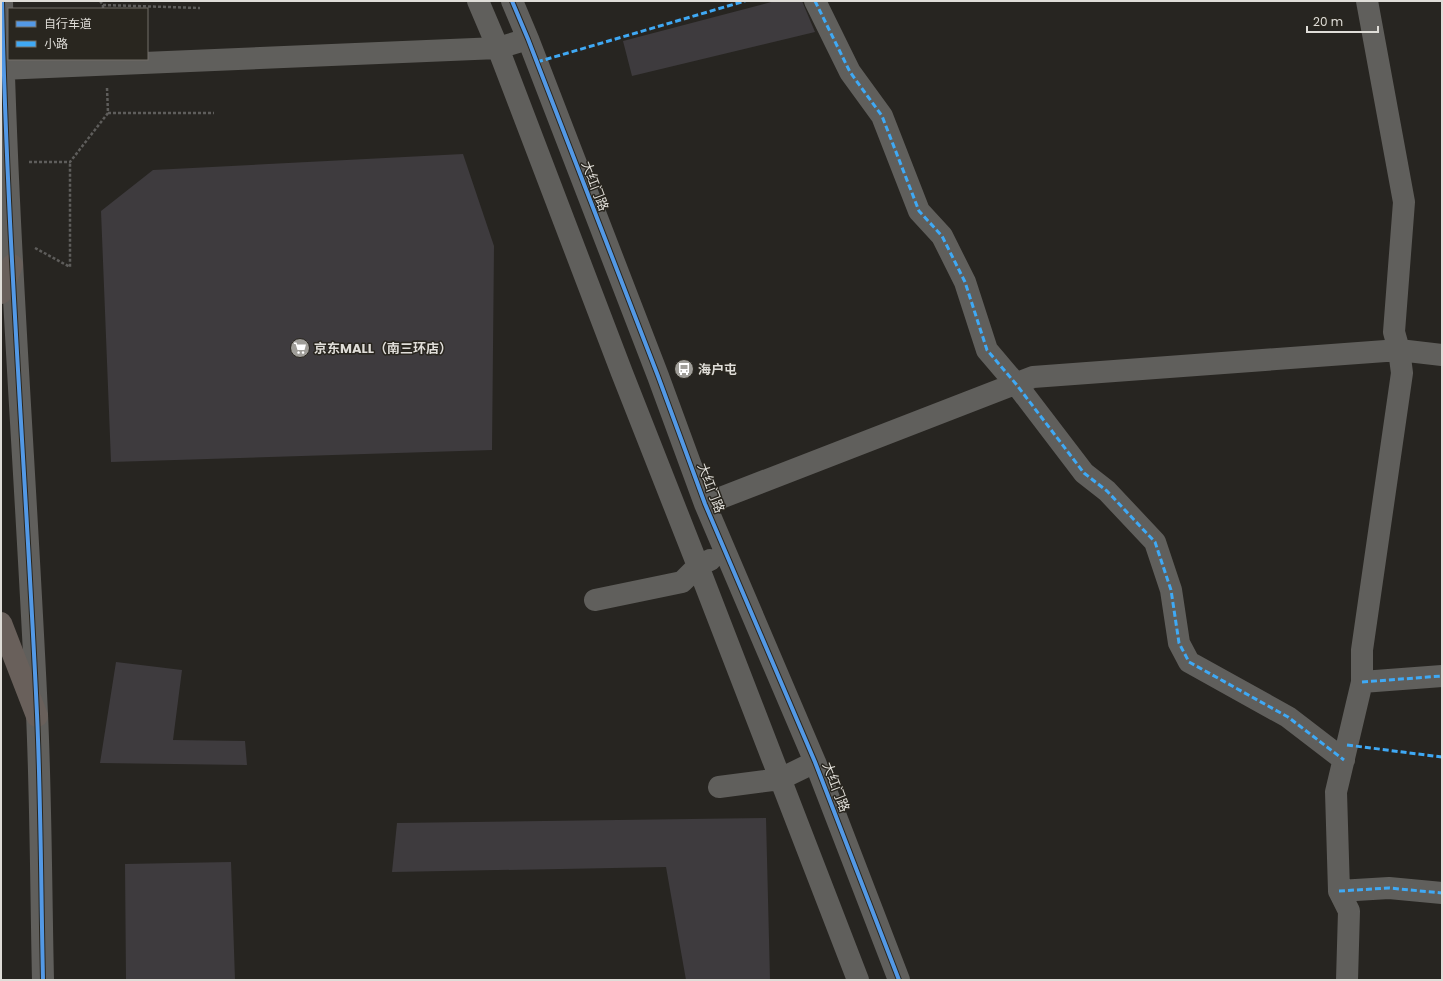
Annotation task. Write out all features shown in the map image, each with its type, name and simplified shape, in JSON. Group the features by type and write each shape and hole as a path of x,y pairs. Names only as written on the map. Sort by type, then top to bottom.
{"highway":[{"path":"1,293 12,265"},
{"path":"1,622 37,716"}],"street":[{"path":"2,1 2,69 10,234 37,716 43,980"},
{"path":"478,1 498,48 622,373 858,980"},
{"name":"大红门路","path":"512,1 658,376 705,504 815,762 899,980"},
{"path":"815,1 850,72 882,116 919,211 942,236 965,282 987,350 1016,384 1084,473 1107,491 1155,542 1171,590 1179,643 1189,662 1288,717 1344,760"},
{"path":"1347,980 1349,911 1339,891 1336,792 1362,682 1362,650 1402,373 1399,350 1394,332 1404,202 1367,1"},
{"path":"2,69 498,48 528,39"},
{"path":"705,504 1033,377 1399,350 1442,356"},
{"path":"595,600 682,582 698,566 727,553"},
{"path":"1362,682 1442,676"},
{"path":"720,787 780,779 815,762"},
{"path":"1339,891 1389,888 1442,893"}],"path":[{"path":"100,1 103,5 200,8"},
{"path":"10,234 70,267 70,162 108,113 214,113"},
{"path":"24,162 70,162"}],"building":[{"path":"775,1 802,1 815,32 632,76 623,41"},
{"name":"京东MALL（南三环店）","path":"463,154 494,246 492,450 111,462 101,211 153,170"},
{"path":"116,662 182,670 173,740 245,741 247,765 100,763"},
{"path":"766,818 770,980 686,980 666,867 392,872 397,823"},
{"path":"231,862 235,980 126,980 125,864"}],"marked path":[{"path":"537,62 745,1"},
{"path":"815,1 850,72 882,116 919,211 942,236 965,282 987,350 1016,384 1084,473 1107,491 1155,542 1171,590 1179,643 1189,662 1288,717 1344,760"},
{"path":"1362,682 1442,676"},
{"path":"1347,745 1442,757"},
{"path":"1339,891 1389,888 1442,893"}],"cycle path":[{"path":"2,1 4,90 12,268 37,714 43,980"},
{"path":"512,1 658,376 705,504 815,762 899,980"}],"place":[{"name":"京东MALL（南三环店）","path":"300,348"},
{"name":"海户屯","path":"684,369"}]}
